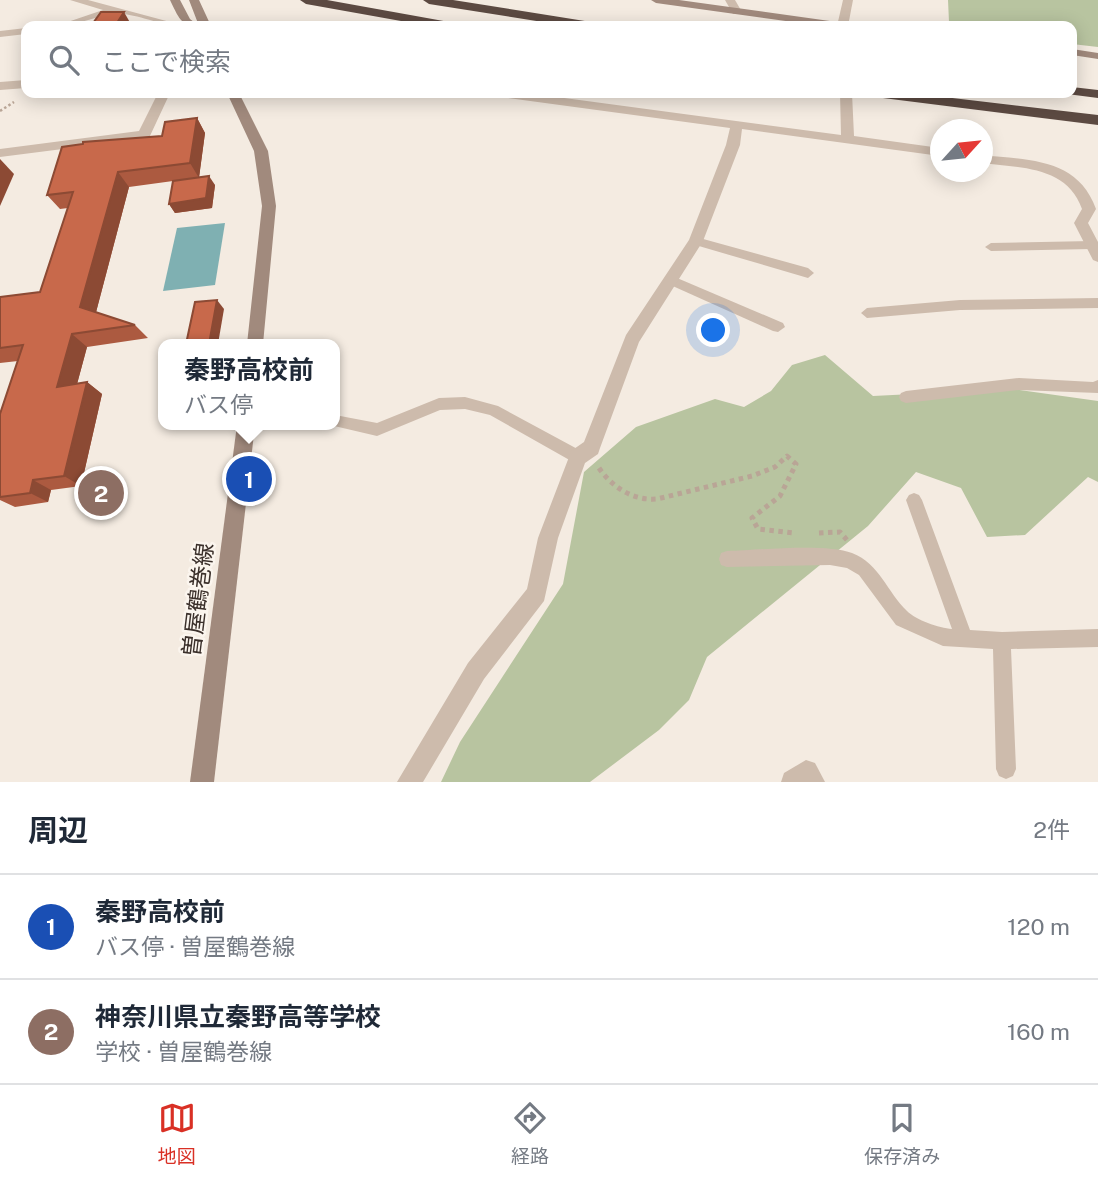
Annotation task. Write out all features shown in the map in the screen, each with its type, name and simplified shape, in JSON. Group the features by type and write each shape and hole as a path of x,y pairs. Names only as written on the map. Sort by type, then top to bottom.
{"highway":[{"path":"306,0 422,21"},
{"path":"429,0 560,21"},
{"path":"1077,92 1098,94"},
{"path":"916,98 1098,120"}],"main road":[{"path":"194,0 203,21"},
{"path":"656,0 805,21"},
{"path":"177,5 186,21"},
{"path":"1077,53 1098,56"},
{"path":"235,98 261,151 269,206 256,339"},
{"name":"曽屋鶴巻線","path":"202,782 245,430"}],"street":[{"path":"75,0 158,21"},
{"path":"730,0 737,12"},
{"path":"844,21 848,0"},
{"path":"77,21 113,10"},
{"path":"0,34 21,32"},
{"path":"0,86 21,84"},
{"path":"0,153 144,135 161,98"},
{"path":"540,98 737,123 847,132 930,150"},
{"path":"846,98 847,132"},
{"path":"409,782 476,671 537,594 548,538 632,340 696,241 733,145 737,123"},
{"path":"993,161 1063,173 1080,187 1088,200 1089,209 1081,223 1095,251"},
{"path":"793,782 806,772 813,782"}],"lane":[{"path":"696,241 807,273"},
{"path":"991,247 1095,251"},
{"path":"670,280 778,327"},
{"path":"867,313 960,305 1098,303"},
{"path":"906,397 1019,384 1094,388 1098,386"},
{"path":"340,422 377,430 439,404 465,403 493,410 585,453"},
{"path":"914,500 964,638"},
{"path":"727,559 830,557 849,560 865,569 902,619 943,636 1002,640 1098,638"},
{"path":"1002,640 1006,769"}],"path":[{"path":"585,453 593,458 605,478 629,495 651,501 756,475 776,466 787,456 796,464 789,484 775,501 755,512 752,518 758,529 801,534"},
{"path":"814,533 839,532 845,535 851,550 849,560"}],"green space":[{"path":"948,0 1098,0 1098,47 1077,45 1077,21 949,21"},
{"path":"825,355 873,396 1012,389 1098,401 1098,482 1088,477 1025,535 987,537 961,488 916,472 868,526 707,657 689,700 659,730 590,782 441,782 460,742 563,584 584,472 636,427 715,399 744,407 771,391 792,365"}],"water":[{"path":"225,223 215,285 163,291 177,228"}],"building":[{"path":"101,12 124,12 118,21 95,21"},
{"path":"197,118 190,163 118,172 80,307 135,325 72,334 57,387 87,382 64,476 33,480 30,493 0,497 0,414 23,345 0,348 0,297 40,292 73,192 47,195 62,147 83,142 162,136 165,122"},
{"path":"209,176 206,198 169,204 173,181"},
{"path":"217,300 210,339 187,339 195,302"}],"place":[{"name":"秦野高校前","path":"249,479"},
{"name":"神奈川県立秦野高等学校","path":"101,493"}]}
